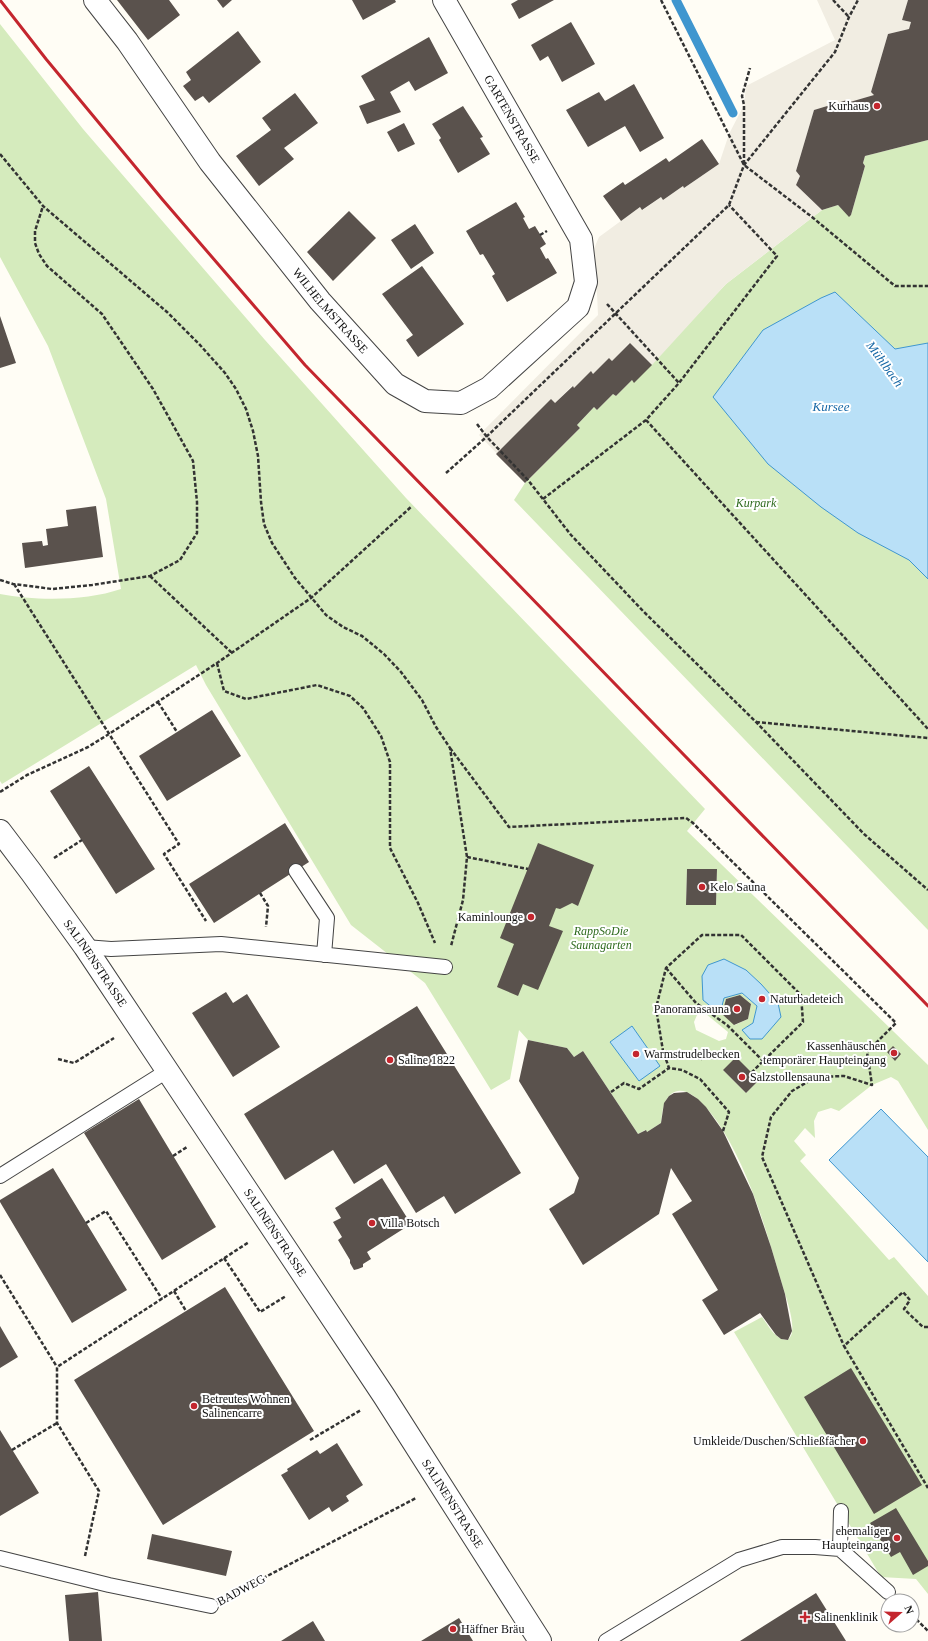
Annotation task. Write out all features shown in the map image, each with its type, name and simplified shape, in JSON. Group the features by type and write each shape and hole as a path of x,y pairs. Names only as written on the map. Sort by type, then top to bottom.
{"street":[{"name":"WILHELMSTRASSE","path":"95,0 127,41 210,162 320,301 395,384 425,402 461,403 489,388 578,307 586,282 581,239"},
{"name":"GARTENSTRASSE","path":"444,0 581,239"},
{"name":"SALINENSTRASSE","path":"0,831 85,947 384,1396 540,1641"}],"lane":[{"path":"296,871 327,918 324,955"},
{"path":"85,947 111,949 221,944 445,967"},
{"path":"0,1176 167,1071"},
{"path":"840,1549 841,1511"},
{"path":"606,1641 739,1560 782,1547 840,1549 888,1592"},
{"name":"BADWEG","path":"0,1558 80,1578 211,1606"}],"path":[{"path":"661,0 744,165 812,217 895,286 928,286"},
{"path":"833,0 849,17"},
{"path":"446,473 487,437 729,205 744,165 835,52 849,17 858,0"},
{"path":"744,165 744,105 742,96 750,68"},
{"path":"0,154 43,206 167,312 200,345 224,373 236,389 246,409 253,431 258,456 264,524 272,544 295,578 326,615 343,627 362,636 384,654 401,672 422,700 436,727 450,748 510,827 686,818 693,823 896,1023 867,1052 872,1085 844,1076 816,1077 792,1090 771,1117 762,1157 844,1346 928,1488"},
{"path":"543,499 646,420 679,383 777,256 729,205"},
{"path":"0,580 14,584 52,589 92,585 150,576 180,560 198,533 193,461 153,390 102,314 47,266 35,243 35,231 43,206"},
{"path":"615,314 679,383"},
{"path":"646,420 928,729"},
{"path":"482,431 528,480 571,535 628,595 756,722 864,834 928,890"},
{"path":"0,792 27,775 88,747 109,734 217,663 311,598 412,506"},
{"path":"150,576 231,652"},
{"path":"14,584 179,844 164,854 221,944"},
{"path":"217,663 224,691 246,699 318,685 350,696 363,708 381,736 390,762 390,848 418,903 445,967"},
{"path":"158,702 177,732"},
{"path":"756,722 928,738"},
{"path":"445,967 464,900 467,857 450,748"},
{"path":"31,872 82,840"},
{"path":"467,857 528,869"},
{"path":"260,893 268,906 265,949"},
{"path":"669,1068 663,1051 656,1008 666,968 702,935 741,935 801,995 803,1022 751,1073"},
{"path":"666,968 696,1003 727,1025 763,1061"},
{"path":"727,1025 729,1020"},
{"path":"58,1059 74,1063 136,1024"},
{"path":"663,1051 702,1058"},
{"path":"611,1092 624,1083 639,1089 669,1068 682,1070 700,1079 729,1112 723,1131"},
{"path":"86,1223 106,1211 162,1299"},
{"path":"57,1367 246,1243"},
{"path":"224,1258 260,1312 308,1282"},
{"path":"0,1275 57,1367 58,1423 99,1491 80,1578"},
{"path":"174,1291 186,1311"},
{"path":"844,1346 903,1292 910,1300 904,1309 923,1327 928,1327"},
{"path":"310,1440 384,1396"},
{"path":"12,1450 58,1423"},
{"name":"BADWEG","path":"211,1606 441,1485"},
{"path":"920,1623 928,1631"}],"green space":[{"name":"RappSoDie Saunagarten","path":"0,24 83,129 265,340 406,498 705,809 687,831 928,1065 928,1130 898,1081 891,1077 872,1085 839,1111 831,1108 818,1112 814,1121 815,1138 805,1128 794,1141 806,1155 800,1161 889,1260 894,1257 928,1296 928,1594 916,1579 881,1577 734,1332 762,1317 776,1335 784,1340 788,1340 792,1333 792,1321 758,1206 743,1168 720,1125 698,1099 689,1093 680,1091 672,1093 665,1102 661,1123 647,1132 645,1130 638,1134 583,1051 574,1057 567,1048 528,1040 519,1030 510,1079 491,1090 425,983 351,925 206,685 196,665 2,784 0,781 0,594 29,598 61,599 92,596 121,589 106,499 48,346 0,257","holes":["687,869 717,869 716,905 686,904","724,959 746,970 778,1003 750,1039 757,1006 741,993 724,998 719,1014","740,995 751,1004 748,1019 735,1025 723,1014 726,999","706,1014 728,1032 726,1039 719,1041 696,1030 694,1022 697,1015","723,1070 759,1080 746,1093"]},
{"name":"Kurpark","path":"928,140 928,930 514,500 525,483 580,428 577,425 594,407 597,410 613,394 616,396 632,380 634,382 726,284 822,210 838,205 849,216 851,215 865,166 863,163 865,156"}],"shaded area":[{"path":"817,0 908,0 902,20 911,22 909,29 888,34 871,92 874,95 850,102 847,100 814,110 796,171 800,176 796,185 822,210 726,284 652,365 629,343 612,361 609,358 593,374 591,372 574,388 572,386 555,403 580,428 525,483 479,435 598,315 597,293 590,258 599,237 640,207 643,210 661,197 663,200 683,186 684,188 719,164 729,134 744,105 746,86 835,40"}],"water":[{"name":"Kursee","path":"835,292 895,349 928,343 928,579 909,560 858,533 821,507 768,464 713,397 763,330 821,298"},
{"name":"Naturbadeteich","path":"724,959 746,970 778,1003 781,1017 762,1039 750,1039 742,1030 753,1023 757,1006 742,993 724,998 720,1014 703,1000 702,976 708,965"},
{"name":"Warmstrudelbecken","path":"632,1026 660,1066 639,1081 610,1042"},
{"path":"881,1109 928,1157 928,1262 829,1160"}],"building":[{"path":"117,0 169,0 180,15 148,40"},
{"path":"217,0 232,0 223,8"},
{"path":"352,0 395,0 396,2 363,20"},
{"path":"518,0 554,0 519,19 511,4"},
{"name":"Kurhaus","path":"908,0 928,0 928,140 865,156 863,163 865,166 851,215 849,217 838,205 822,210 796,185 800,176 796,171 814,110 847,100 850,102 874,95 871,92 888,34 909,29 911,22 902,20"},
{"path":"571,22 595,64 562,82 548,56 540,61 531,45"},
{"path":"238,31 261,62 209,103 203,96 195,101 183,86 191,80 186,72"},
{"path":"429,37 448,73 415,91 409,81 390,92 401,112 367,124 359,106 375,100 361,76"},
{"path":"634,84 664,138 640,152 625,126 588,147 566,110 599,92 605,101"},
{"path":"295,93 318,123 284,148 294,159 259,186 236,156 271,130 262,118"},
{"path":"463,106 483,137 480,138 490,154 458,173 439,140 441,138 432,124"},
{"path":"404,123 415,144 398,152 387,132"},
{"path":"702,139 719,164 684,188 683,186 663,200 661,197 642,210 640,207 621,221 603,196 623,182 625,185 666,158 669,162"},
{"path":"516,202 525,217 523,218 529,229 535,226 546,244 540,248 546,259 548,258 557,273 507,302 492,276 495,274 483,254 480,255 466,231"},
{"path":"349,211 376,238 333,281 307,252"},
{"path":"415,224 434,253 411,269 391,240"},
{"path":"422,266 464,324 418,357 406,340 413,335 382,294"},
{"path":"0,316 16,363 0,368"},
{"path":"630,343 652,365 634,383 632,380 616,396 613,394 597,410 594,407 577,425 580,428 525,483 496,454 551,399 555,403 573,386 574,388 591,371 593,374 609,358 612,361"},
{"path":"96,506 103,557 25,568 22,543 42,541 43,546 48,545 46,529 68,526 66,510"},
{"path":"212,710 241,756 167,801 139,756"},
{"path":"89,766 155,869 116,894 50,791"},
{"path":"285,823 309,862 214,923 189,884"},
{"name":"Kaminlounge","path":"538,843 594,865 578,906 572,903 560,909 556,908 549,926 563,931 538,990 523,984 518,996 497,987 514,944 500,938"},
{"name":"Kelo Sauna","path":"687,869 717,869 716,905 686,905"},
{"path":"226,992 233,1003 247,994 280,1047 233,1077 192,1013"},
{"name":"Panoramasauna","path":"740,995 751,1004 748,1019 734,1025 722,1014 726,999"},
{"name":"Saline 1822","path":"417,1006 521,1173 455,1214 444,1196 416,1213 386,1164 354,1184 333,1150 285,1180 244,1114"},
{"path":"528,1040 567,1048 574,1057 583,1051 638,1134 646,1130 647,1132 661,1123 664,1103 669,1096 674,1093 687,1092 698,1099 706,1107 723,1131 753,1194 785,1294 792,1331 788,1340 781,1339 776,1335 760,1313 724,1335 702,1300 718,1290 672,1214 692,1201 671,1168 659,1214 583,1265 549,1209 574,1193 579,1178 519,1081"},
{"name":"Kassenhäuschen temporärer Haupteingang","path":"893,1046 901,1054 895,1061 887,1052"},
{"name":"Salzstollensauna","path":"736,1057 759,1080 746,1093 723,1070"},
{"path":"139,1099 216,1227 162,1260 84,1133"},
{"path":"53,1168 127,1290 72,1323 0,1202 0,1200"},
{"name":"Villa Botsch","path":"382,1178 411,1224 367,1252 371,1259 363,1264 363,1267 354,1270 338,1240 342,1237 333,1222 341,1218 335,1208"},
{"name":"Betreutes Wohnen Salinencarre","path":"225,1287 314,1431 163,1525 74,1380"},
{"path":"0,1326 18,1357 0,1368"},
{"name":"Umkleide/Duschen/Schließfächer","path":"851,1368 922,1485 874,1514 804,1397"},
{"path":"0,1430 39,1493 0,1516"},
{"path":"337,1443 363,1485 346,1496 349,1501 332,1512 329,1507 309,1520 281,1475 288,1471 287,1469 317,1450 320,1454"},
{"name":"ehemaliger Haupteingang","path":"896,1508 928,1561 928,1566 913,1575 900,1552 891,1557 870,1523"},
{"path":"152,1534 232,1551 226,1576 147,1559"},
{"path":"98,1592 102,1641 69,1641 65,1595"},
{"name":"Salinenklinik","path":"816,1593 846,1641 740,1641"},
{"name":"Häffner Bräu","path":"459,1618 473,1641 421,1641"},
{"path":"313,1621 325,1641 281,1641"}],"waterway":[{"path":"676,0 733,113"}],"railway":[{"path":"0,0 46,59 162,199 305,365 928,1006"}],"place":[{"name":"Kurhaus","path":"877,106"},
{"name":"Kelo Sauna","path":"702,887"},
{"name":"Kaminlounge","path":"531,917"},
{"name":"Naturbadeteich","path":"762,999"},
{"name":"Panoramasauna","path":"737,1009"},
{"name":"Kassenhäuschen temporärer Haupteingang","path":"894,1053"},
{"name":"Warmstrudelbecken","path":"636,1054"},
{"name":"Saline 1822","path":"390,1060"},
{"name":"Salzstollensauna","path":"742,1077"},
{"name":"Villa Botsch","path":"372,1223"},
{"name":"Betreutes Wohnen Salinencarre","path":"194,1406"},
{"name":"Umkleide/Duschen/Schließfächer","path":"863,1441"},
{"name":"ehemaliger Haupteingang","path":"897,1538"},
{"name":"Salinenklinik","path":"805,1617"},
{"name":"Häffner Bräu","path":"453,1629"}],"water label":[{"name":"Mühlbach","path":"885,364"}]}
